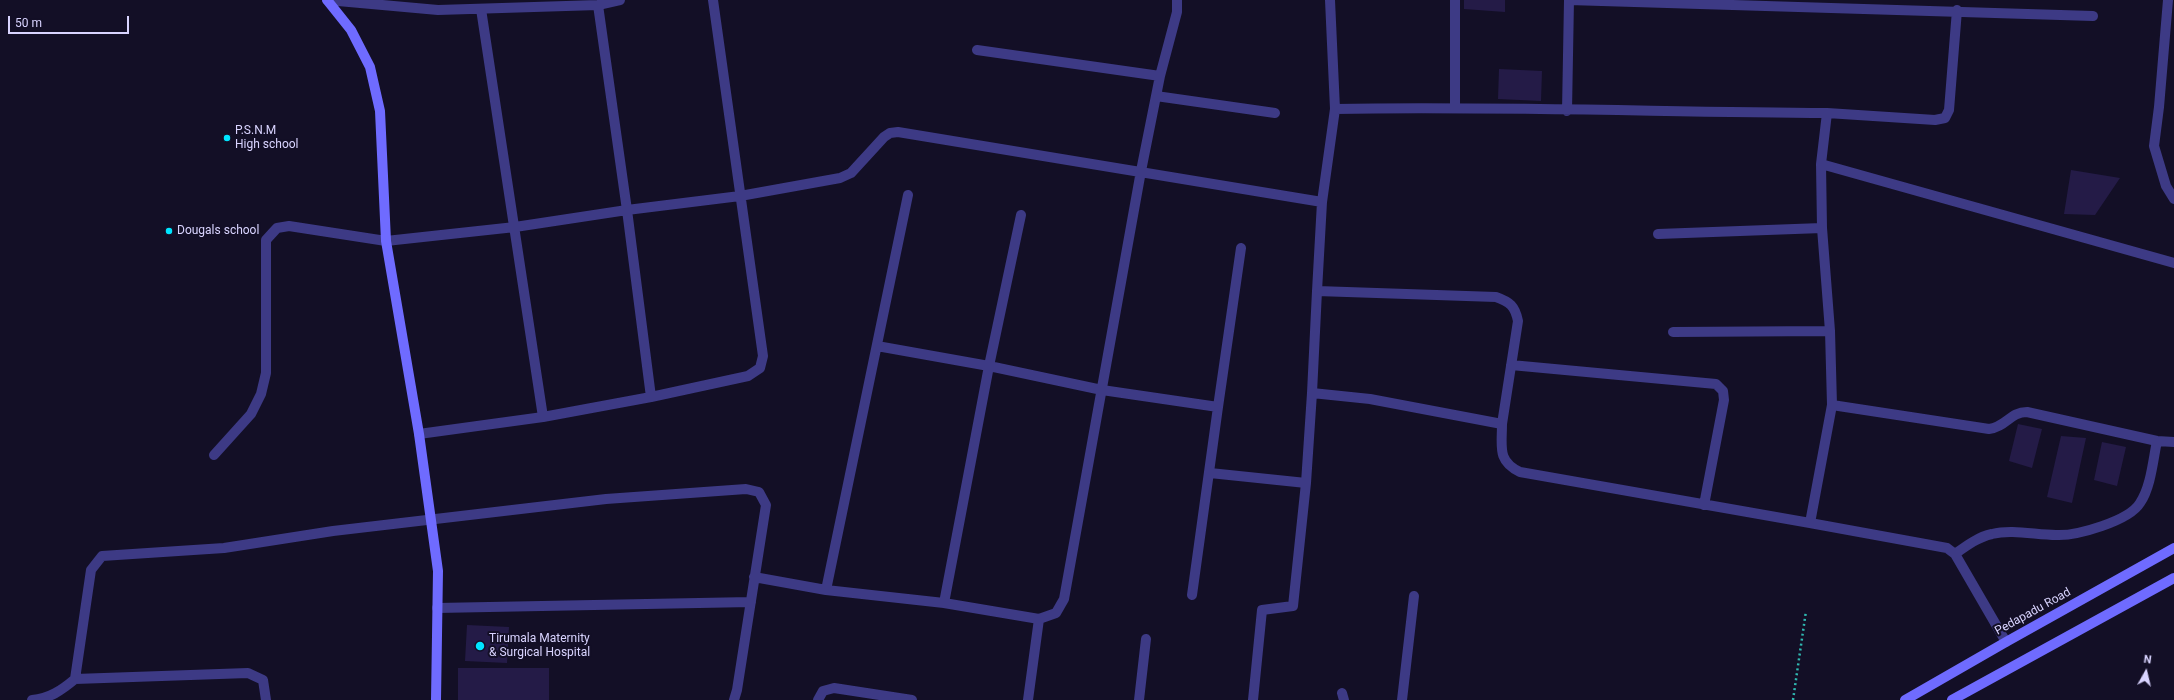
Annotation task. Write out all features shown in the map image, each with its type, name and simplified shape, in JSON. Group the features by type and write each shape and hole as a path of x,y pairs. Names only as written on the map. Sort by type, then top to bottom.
{"street":[{"path":"327,0 438,10 598,5 620,0"},
{"path":"327,0 351,30 370,67 380,111 386,241 419,434 438,571 436,700"},
{"path":"419,434 543,417 651,397 748,376 760,368 763,356 713,0"},
{"path":"754,577 826,590 944,603 1039,619 1056,614 1064,599 1141,171 1160,76 1177,12 1177,0"},
{"path":"1253,700 1262,610 1294,606 1306,483 1322,202 1335,109 1330,0"},
{"path":"1455,0 1456,107"},
{"path":"1567,111 1569,0 1957,10 2093,16"},
{"path":"2168,0 2159,107 2154,146 2166,186 2174,199"},
{"path":"598,5 627,210 651,397"},
{"path":"481,9 543,417"},
{"path":"1335,109 1456,107 1567,111 1828,113 1935,120 1945,118 1950,110 1957,10"},
{"path":"977,50 1160,76"},
{"path":"1156,96 1275,113"},
{"path":"1810,523 1832,405 1830,331 1822,228 1821,164 1828,113"},
{"path":"214,455 251,414 261,394 266,373 266,240 277,228 289,226 386,241 515,227 627,210 740,196 840,178 851,173 884,137 890,133 898,132 1322,202"},
{"path":"1821,164 2174,263"},
{"path":"826,590 908,195"},
{"path":"944,603 989,366 1021,215"},
{"path":"1658,234 1822,228"},
{"path":"1192,595 1242,248"},
{"path":"1317,291 1496,297 1509,302 1516,309 1518,321 1502,424 1503,456 1509,466 1520,472 1946,548 1955,554 2006,642"},
{"path":"1673,332 1830,331"},
{"path":"877,346 989,366 1102,390 1218,407"},
{"path":"1511,366 1716,384 1723,391 1724,400 1704,505"},
{"path":"1312,393 1370,399 1502,424"},
{"path":"1832,405 1989,429 2003,425 2012,415 2019,412 2027,412 2157,441 2174,442"},
{"path":"1955,554 1974,541 1993,533 2058,535 2082,532 2113,521 2135,510 2141,502 2147,487 2157,441"},
{"path":"1210,473 1306,483"},
{"path":"75,680 91,570 102,556 224,548 333,531 606,499 746,489 759,492 766,505 737,690 734,700"},
{"name":"Pedapadu Road","path":"1906,700 2174,548"},
{"path":"1952,700 2174,578"},
{"path":"1402,700 1414,596"},
{"path":"437,608 751,602"},
{"path":"1028,700 1039,619"},
{"path":"1139,700 1146,639"},
{"path":"32,700 40,700 60,692 75,680 248,673 262,680 266,700"},
{"path":"818,700 823,691 834,688 912,700"}],"path":[{"path":"1793,700 1806,611"}],"building":[{"path":"1464,0 1505,0 1505,12 1464,9"},
{"path":"1499,69 1542,71 1541,101 1498,99"},
{"path":"2071,170 2120,178 2095,215 2064,214"},
{"path":"2018,424 2042,429 2032,468 2009,461"},
{"path":"2061,436 2086,438 2072,503 2047,497"},
{"path":"2102,442 2126,447 2117,486 2094,480"},
{"path":"467,625 509,627 507,663 465,661"},
{"path":"458,668 549,668 549,700 458,700"}],"place":[{"name":"P.S.N.M High school","path":"227,138"},
{"name":"Dougals school","path":"169,231"},
{"name":"Tirumala Maternity & Surgical Hospital","path":"480,646"}]}
